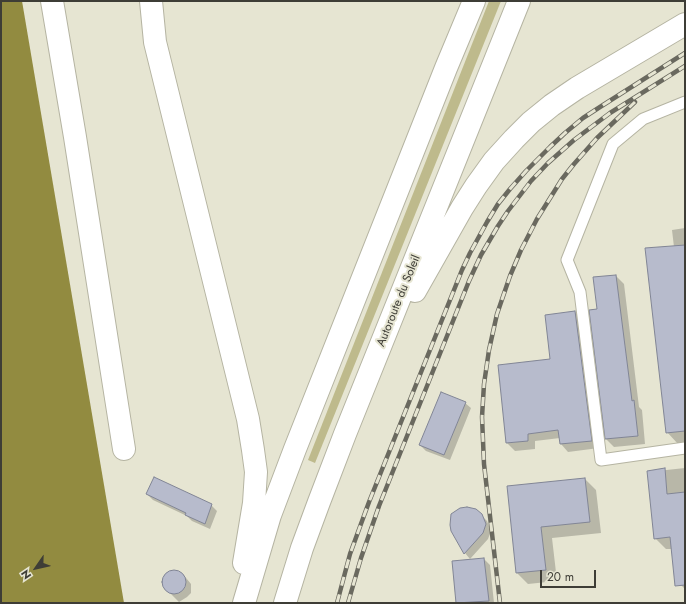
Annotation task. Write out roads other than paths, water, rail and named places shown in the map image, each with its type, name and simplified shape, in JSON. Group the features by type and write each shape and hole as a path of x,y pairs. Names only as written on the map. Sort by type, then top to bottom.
{"main road":[{"path":"52,1 124,449"},
{"path":"151,1 154,42 248,419 253,450 256,472 254,503 237,603"},
{"path":"244,603 270,515 294,449 474,1"},
{"name":"Autoroute du Soleil","path":"285,603 302,548 345,434 519,1"},
{"path":"372,369 465,202 494,161 514,139 552,105 685,24"}],"lane":[{"path":"685,102 643,118 614,144 567,260 580,292 601,460 685,448"}],"railway":[{"path":"337,603 350,554 369,502 462,270 498,204 526,171 565,133 583,118 685,53"},
{"path":"348,603 361,558 379,506 469,281 481,255 498,226 531,181 548,163 574,140 610,113 685,66"},
{"path":"500,603 484,464 482,417 484,384 489,350 497,314 521,250 537,219 562,179 597,138 635,102"}]}
